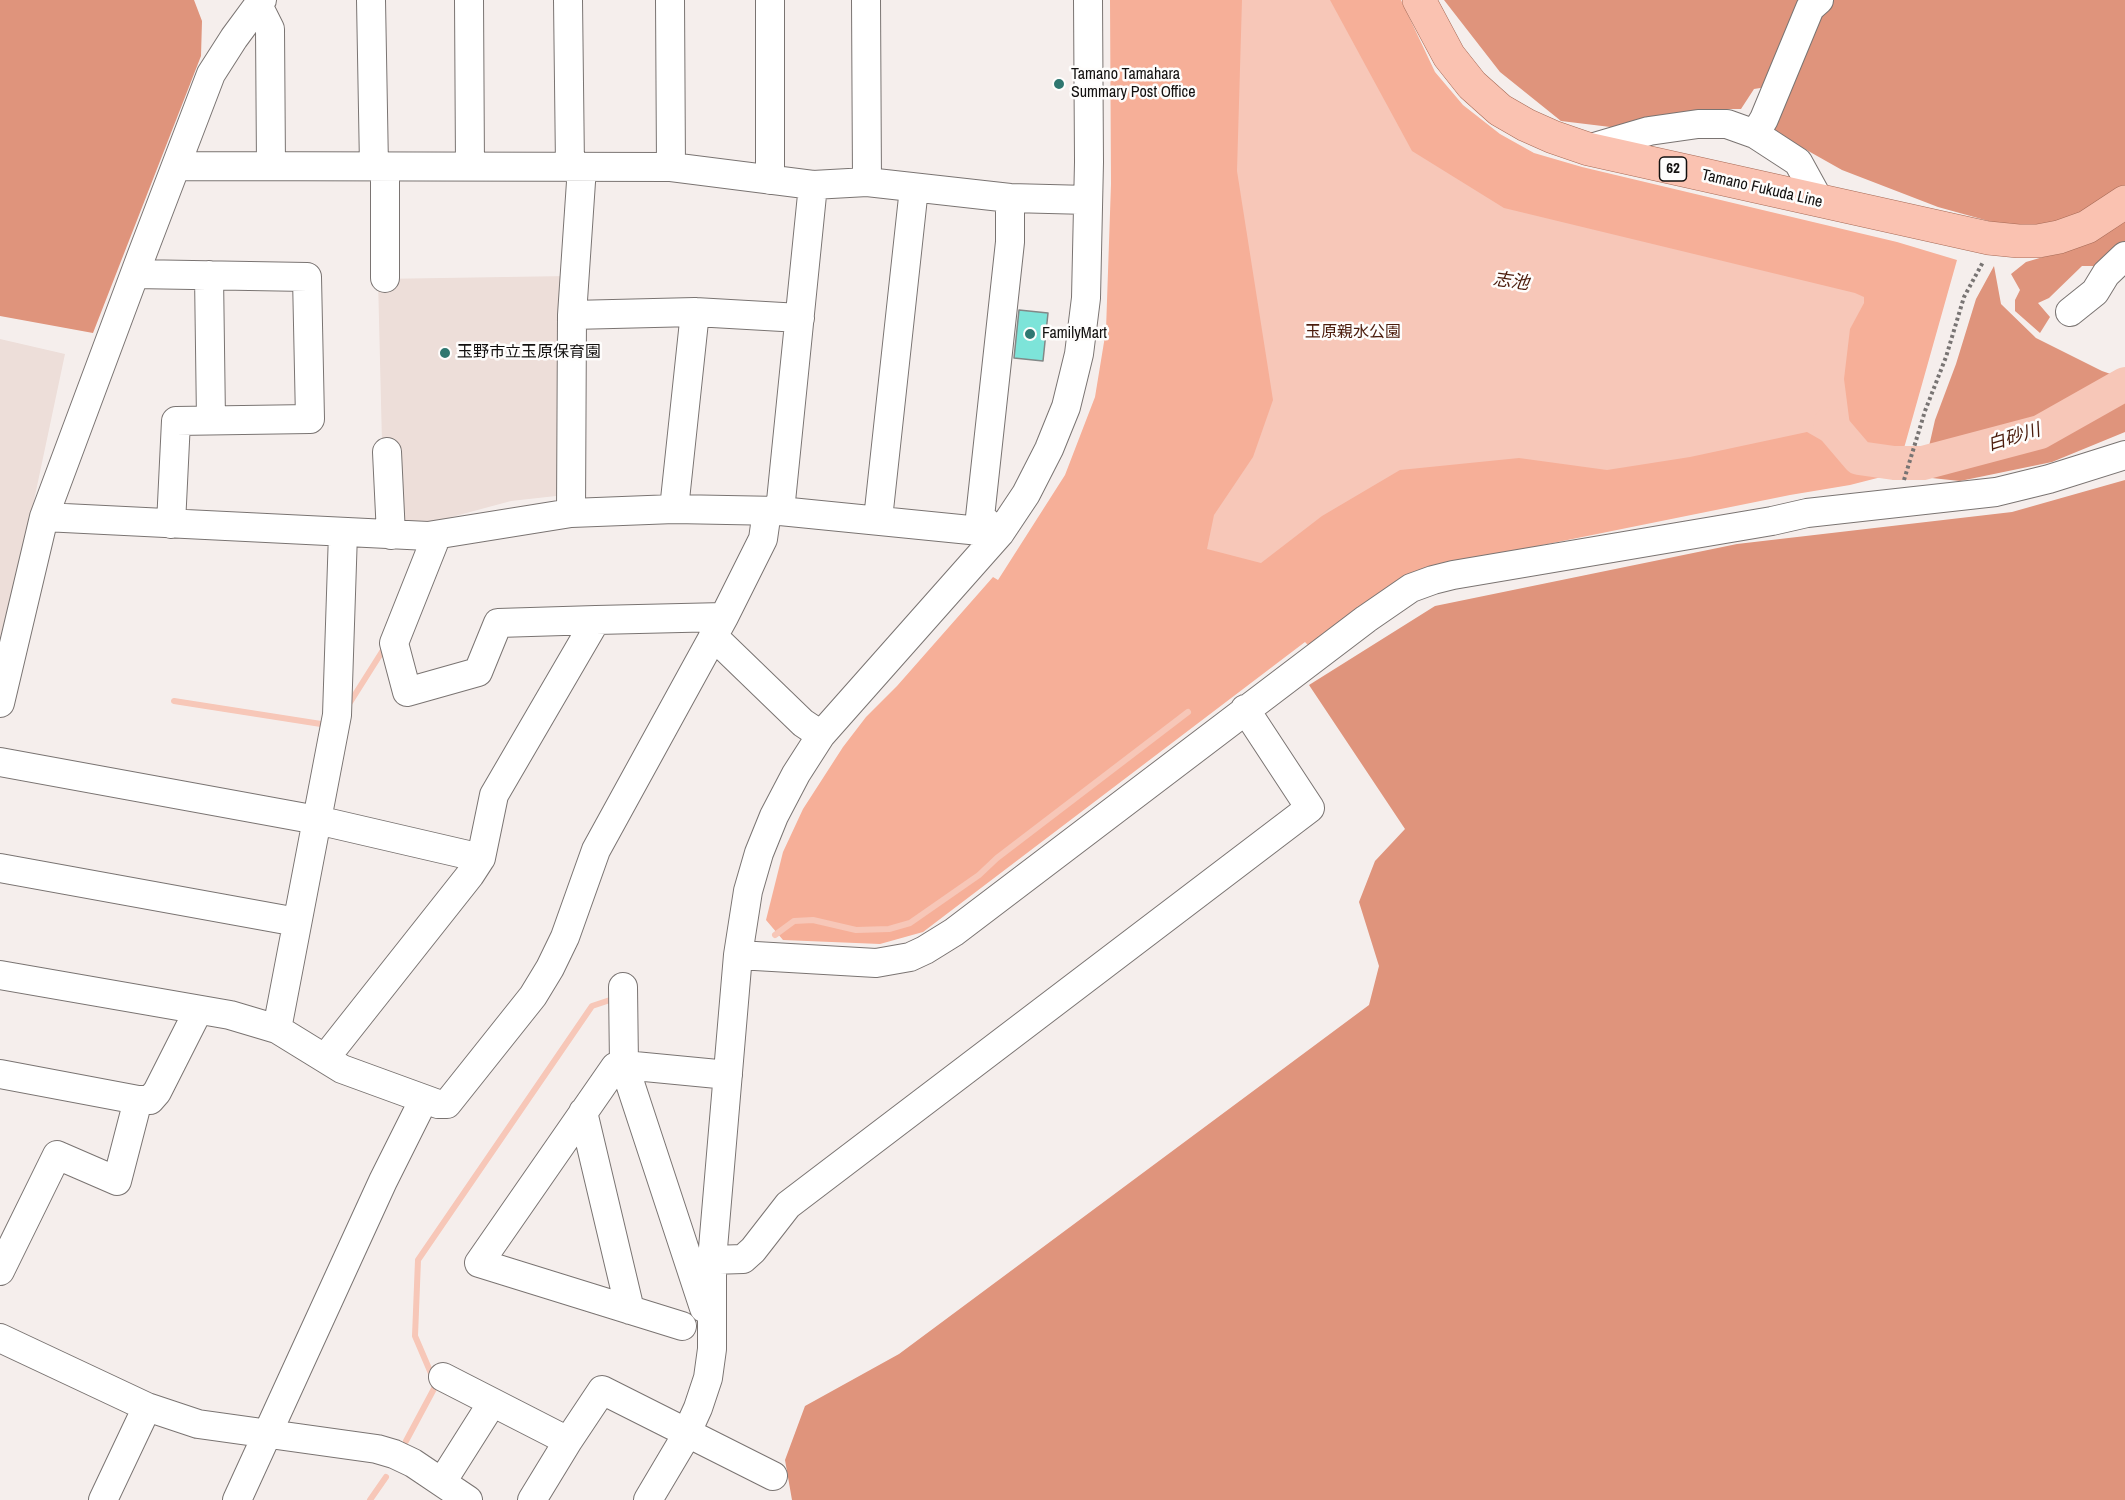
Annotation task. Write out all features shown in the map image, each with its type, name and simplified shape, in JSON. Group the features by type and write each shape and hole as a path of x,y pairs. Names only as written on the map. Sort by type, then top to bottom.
{"main road":[{"name":"Tamano Fukuda Line","path":"1419,0 1449,56 1472,86 1500,110 1526,125 1552,137 1588,149 1988,238 2018,241 2038,241 2059,237 2087,227 2125,201"}],"street":[{"path":"371,0 385,278"},
{"path":"469,0 470,166"},
{"path":"568,0 576,166 572,315 572,506"},
{"path":"670,0 672,167"},
{"path":"770,0 770,180"},
{"path":"866,0 867,182"},
{"path":"648,1500 686,1433 698,1408 708,1378 712,1333 712,1260 738,955 748,891 759,853 774,816 796,774 821,735 1000,533 1049,449 1066,407 1079,354 1086,298 1089,162 1088,0"},
{"path":"1755,135 1764,119 1810,8 1819,0"},
{"path":"260,2 270,29 271,166"},
{"path":"0,703 44,517 211,74 260,2"},
{"path":"1588,149 1649,131 1698,124 1726,124 1755,135 1798,162 1820,202"},
{"path":"176,166 672,167 813,185 867,182 1010,198 1088,200"},
{"path":"0,975 230,1015 277,1029 326,1057 342,1069 438,1104 447,1104 533,996 565,937 596,850 718,627 763,539 777,506 800,318 813,185"},
{"path":"879,513 914,188"},
{"path":"1000,533 980,517 1011,242 1010,198"},
{"path":"2070,312 2095,292 2106,274 2125,256"},
{"path":"135,274 308,277 310,419 176,421 171,524"},
{"path":"209,275 211,420"},
{"path":"572,315 695,312 800,318"},
{"path":"675,502 695,312"},
{"path":"387,452 391,535"},
{"path":"738,955 876,963 910,957 925,950 964,924 1245,709 1391,601 1412,588 1432,580 1772,521 1806,513 1996,492 2049,480 2125,455"},
{"path":"44,517 343,533 437,535 572,506 675,502 879,513 1000,533"},
{"path":"277,1029 337,715 343,533"},
{"path":"437,535 394,643 407,692 478,672 498,623 596,620 718,627 803,723 821,735"},
{"path":"326,1057 481,858 494,795 596,620"},
{"path":"712,1260 743,1259 753,1250 788,1205 1310,808 1245,709"},
{"path":"0,762 317,820 481,858"},
{"path":"0,868 297,922"},
{"path":"623,987 624,1065 712,1333"},
{"path":"0,1074 138,1100 150,1100 157,1092 198,1011"},
{"path":"682,1326 479,1263 615,1067 624,1065 728,1075"},
{"path":"237,1500 383,1181 424,1099"},
{"path":"0,1271 57,1155 117,1181 138,1100"},
{"path":"583,1112 630,1310"},
{"path":"0,1338 147,1407 198,1424 376,1449 414,1462 467,1500"},
{"path":"443,1377 568,1441"},
{"path":"532,1500 602,1390 773,1476"},
{"path":"442,1482 492,1403"},
{"path":"103,1500 147,1407"}],"path":[{"path":"1904,475 1946,357 1964,297 1987,254 1988,238"}],"shaded area":[{"path":"0,0 194,0 202,21 201,56 93,333 0,316"},
{"path":"1444,0 2125,0 2125,189 2105,205 2044,225 2003,225 1938,207 1842,170 1771,130 1785,84 1754,89 1741,109 1721,109 1627,129 1561,121 1500,72"},
{"path":"2125,221 2125,244 2101,266 2082,266 2049,298 2038,303 2050,317 2040,333 2015,311 2015,300 2020,290 2011,274 2026,262 2067,250"},
{"path":"1994,266 2001,304 2036,338 2102,371 2125,379 2125,432 2052,462 1960,481 1922,477 1935,420 1956,364 1976,299"},
{"path":"569,276 565,495 511,501 433,522 384,525 378,279"},
{"path":"0,339 65,354 0,646"},
{"path":"2125,480 2125,1500 792,1500 785,1460 805,1406 899,1354 1369,1005 1379,966 1359,902 1375,861 1405,829 1309,685 1435,606 1737,544 2012,512"}],"green space":[{"name":"玉原親水公園","path":"1110,0 1401,0 1435,72 1463,105 1500,134 1534,153 1582,167 1897,242 1957,260 1897,473 1850,485 1429,568 1310,647 1305,642 923,932 880,944 783,940 766,920 783,852 803,809 843,747 866,717 897,686 993,577 998,580 1065,475 1095,397 1106,330 1111,184"}],"water":[{"name":"志池","path":"1242,0 1330,0 1412,151 1504,208 1864,297 1864,303 1850,329 1844,379 1852,441 1861,448 1863,464 1807,432 1690,457 1607,470 1519,458 1400,470 1322,516 1261,563 1207,549 1214,515 1253,457 1273,400 1237,171"}],"building":[{"path":"1019,310 1048,313 1043,361 1014,358"}],"waterway":[{"name":"白砂川","path":"1830,424 1859,458 1894,463 1923,463 2040,432 2125,384"},
{"path":"349,704 385,647"},
{"path":"174,701 321,724"},
{"path":"775,935 794,921 813,920 856,930 889,929 910,923 979,875 997,858 1188,712"},
{"path":"406,1441 436,1385 415,1336 418,1260 592,1006 610,1000"},
{"path":"370,1500 386,1477"}],"place":[{"name":"Tamano Tamahara Summary Post Office","path":"1059,84"},
{"name":"FamilyMart","path":"1030,334"},
{"name":"玉野市立玉原保育園","path":"445,353"}]}
